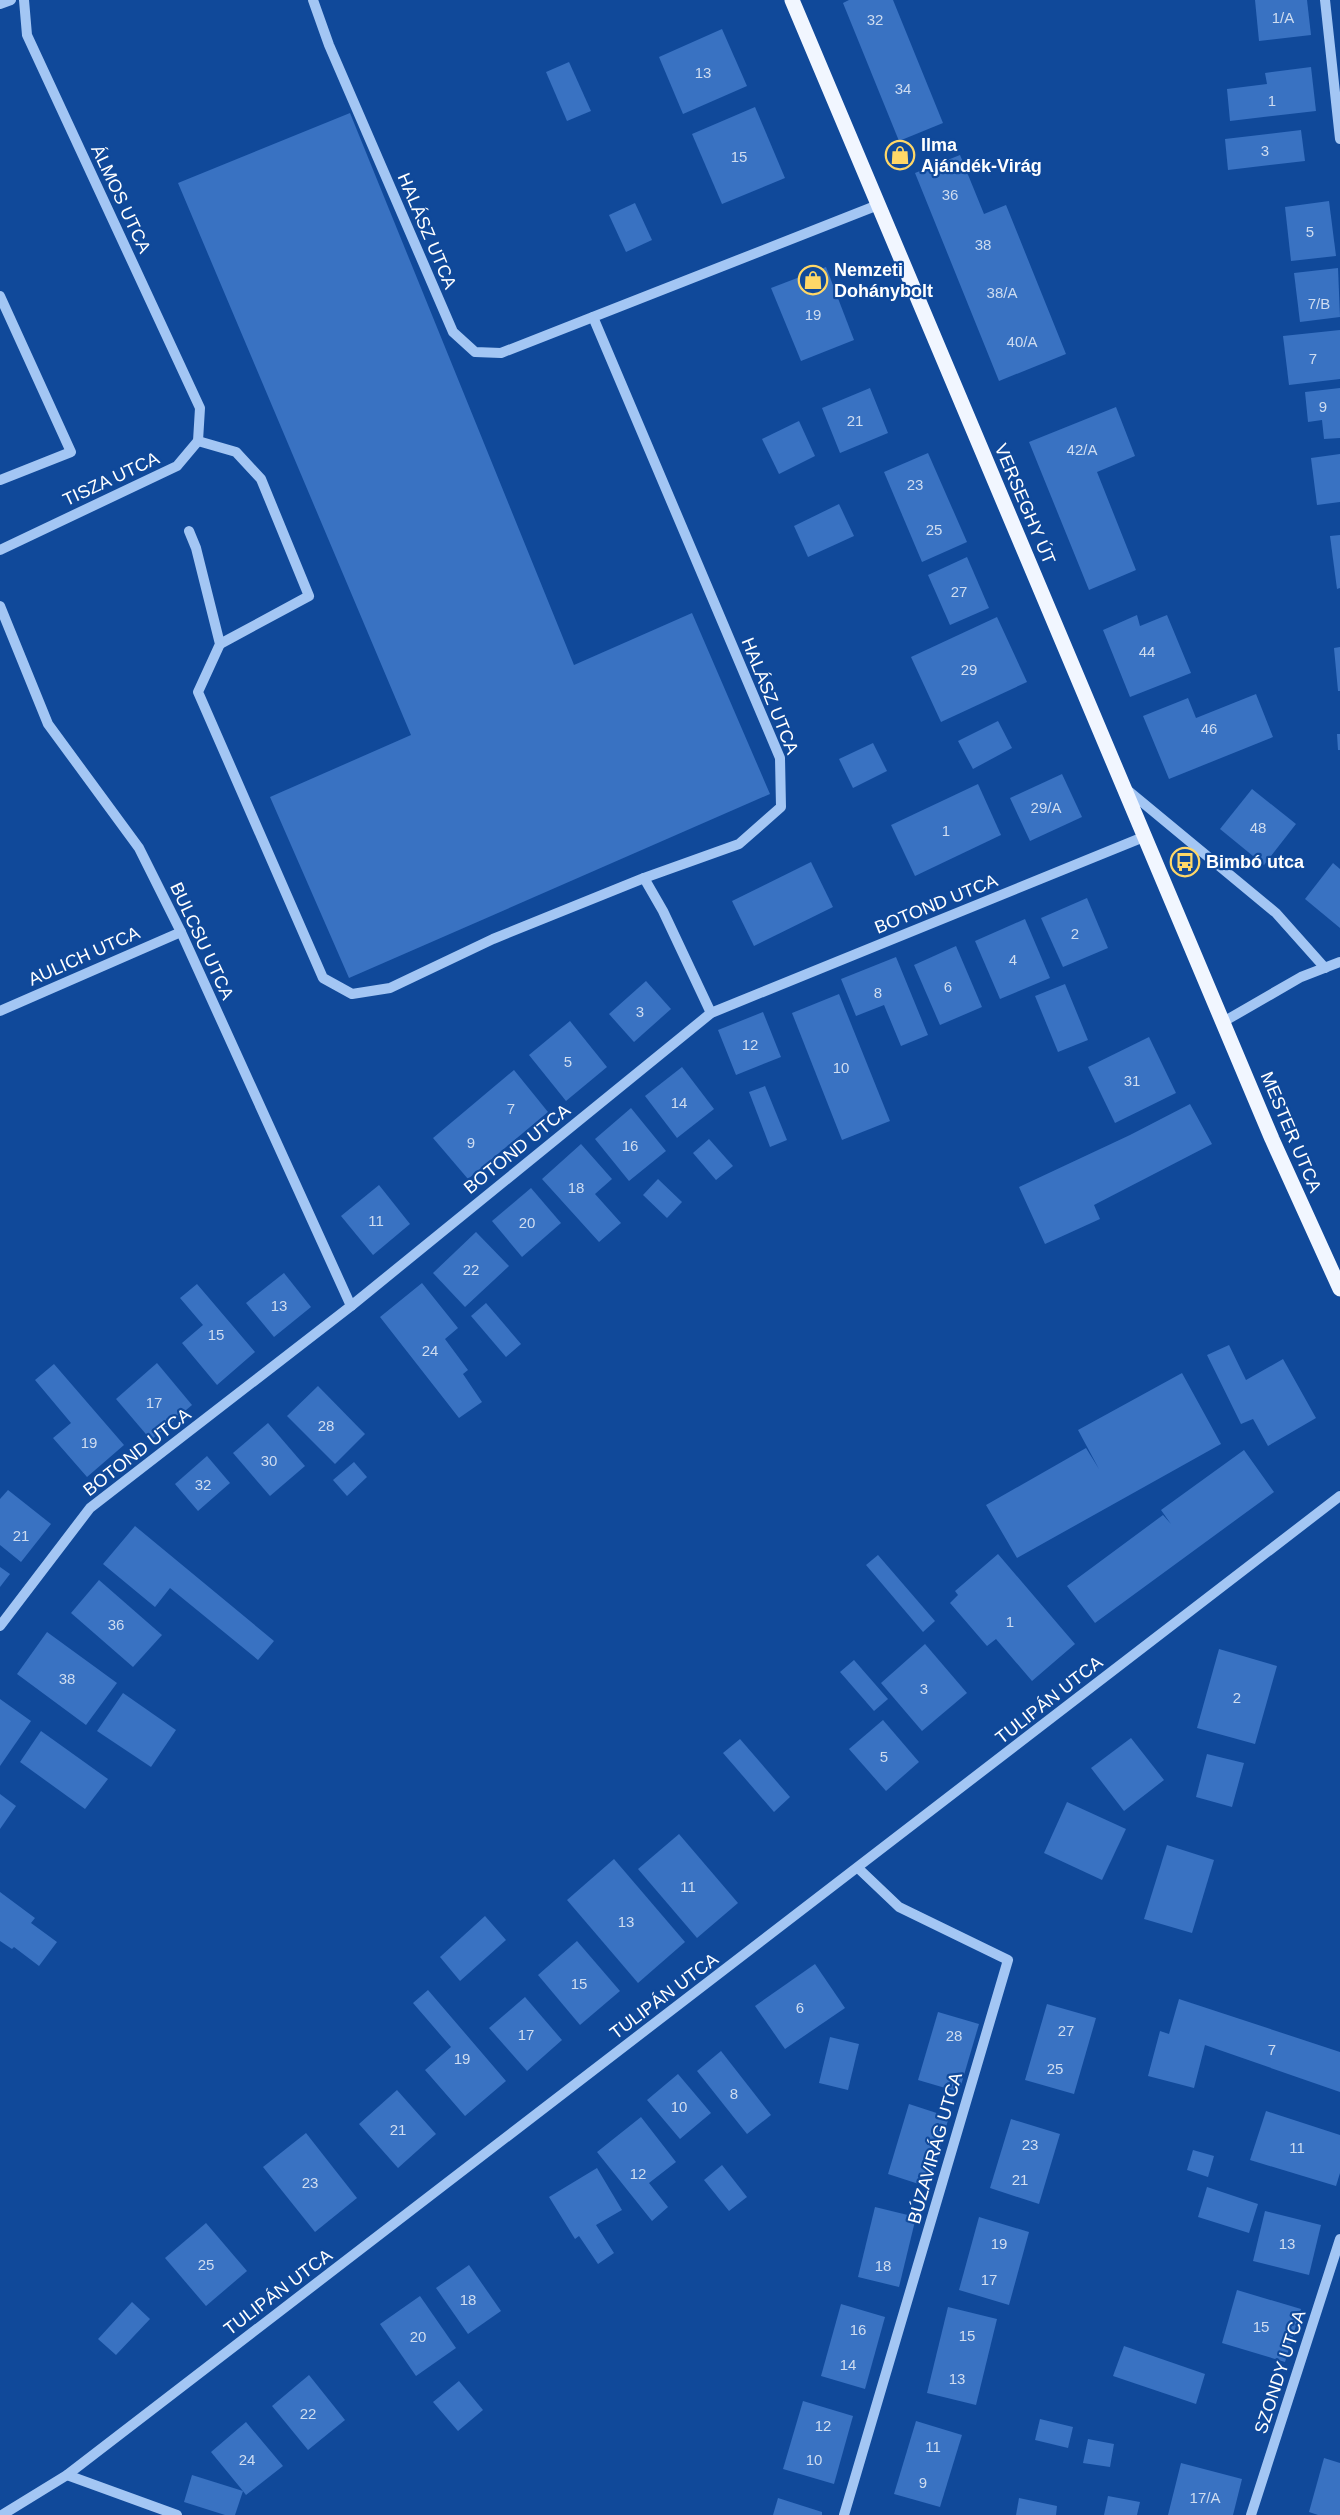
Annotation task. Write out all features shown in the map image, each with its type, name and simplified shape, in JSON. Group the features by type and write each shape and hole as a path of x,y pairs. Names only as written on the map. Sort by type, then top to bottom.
{"main road":[{"name":"VERSEGHY ÚT","path":"792,0 1223,1022"},
{"name":"MESTER UTCA","path":"1223,1022 1299,1202 1340,1288"}],"street":[{"path":"0,4 11,0"},
{"name":"ÁLMOS UTCA","path":"24,0 27,35 200,408 198,441"},
{"name":"HALÁSZ UTCA","path":"313,0 329,45 453,332 475,352 501,353 878,205"},
{"path":"1325,0 1340,139"},
{"path":"0,296 71,452 0,480"},
{"name":"HALÁSZ UTCA","path":"220,644 198,692 323,978 352,994 390,988 493,939 644,878 739,844 781,807 780,758 593,317"},
{"path":"189,531 196,548 220,644 309,596 261,479 236,452 198,441"},
{"name":"TISZA UTCA","path":"0,550 177,466 198,441"},
{"name":"BULCSU UTCA","path":"0,606 48,724 139,848 181,932 351,1306"},
{"path":"1124,787 1276,913 1325,968"},
{"name":"BOTOND UTCA","path":"0,1626 90,1509 351,1306 711,1013 1146,836"},
{"path":"644,878 663,911 711,1013"},
{"name":"AULICH UTCA","path":"0,1011 181,932"},
{"path":"1223,1022 1301,977 1340,962"},
{"name":"TULIPÁN UTCA","path":"2,2515 67,2475 1340,1496"},
{"name":"BÚZAVIRÁG UTCA","path":"844,2515 1008,1960 899,1906 858,1868"},
{"name":"SZONDY UTCA","path":"1251,2515 1340,2239"},
{"path":"67,2475 177,2515"}],"building":[{"path":"849,0 893,0 943,123 899,141 843,3"},
{"path":"1255,0 1307,0 1311,35 1259,41"},
{"path":"722,29 747,86 683,114 659,57"},
{"path":"569,62 591,111 567,121 546,72"},
{"path":"1311,67 1316,111 1230,121 1227,89 1267,84 1265,73"},
{"path":"755,107 785,178 722,204 692,134"},
{"path":"350,113 574,665 692,613 770,794 349,978 270,797 411,735 178,183"},
{"path":"1301,130 1305,161 1228,170 1225,139"},
{"path":"960,155 984,214 1006,205 1066,354 999,381 915,173"},
{"path":"1329,201 1336,256 1291,261 1285,207"},
{"path":"635,203 652,240 626,252 609,215"},
{"path":"826,267 854,340 801,361 771,288"},
{"path":"1338,268 1340,317 1300,322 1294,273"},
{"path":"1340,330 1340,379 1289,385 1283,336"},
{"path":"870,388 888,433 840,453 822,408"},
{"path":"1340,388 1340,438 1324,439 1322,420 1308,422 1305,392"},
{"path":"1116,407 1135,456 1097,472 1136,570 1089,590 1029,442"},
{"path":"799,421 815,456 779,474 762,439"},
{"path":"928,453 967,542 922,562 884,472"},
{"path":"1340,454 1340,502 1317,505 1311,458"},
{"path":"839,504 854,536 808,557 794,526"},
{"path":"1340,535 1340,588 1337,589 1330,536"},
{"path":"967,557 989,608 950,625 928,575"},
{"path":"1137,615 1140,626 1167,615 1191,673 1130,697 1103,630"},
{"path":"997,617 1027,682 941,722 911,657"},
{"path":"1340,647 1340,691 1338,691 1334,648"},
{"path":"1256,694 1273,737 1169,779 1143,716 1188,698 1196,718"},
{"path":"998,721 1012,748 973,769 958,741"},
{"path":"1337,734 1340,734 1340,750 1338,750"},
{"path":"873,743 887,771 853,788 839,759"},
{"path":"1062,774 1082,817 1030,841 1010,798"},
{"path":"978,784 1001,835 915,876 891,825"},
{"path":"1252,789 1296,824 1264,865 1220,829"},
{"path":"811,862 833,907 754,946 732,901"},
{"path":"1333,863 1340,869 1340,928 1305,899"},
{"path":"1087,898 1108,948 1063,967 1041,918"},
{"path":"1025,919 1050,978 1000,999 975,941"},
{"path":"956,946 982,1007 940,1025 914,965"},
{"path":"896,957 928,1035 901,1046 884,1005 856,1016 841,979"},
{"path":"646,981 671,1009 634,1042 609,1014"},
{"path":"1065,984 1088,1040 1058,1052 1035,996"},
{"path":"839,994 890,1121 842,1140 792,1013"},
{"path":"763,1012 781,1057 736,1075 718,1030"},
{"path":"570,1021 607,1067 566,1101 529,1055"},
{"path":"1149,1037 1176,1093 1115,1123 1088,1067"},
{"path":"682,1067 714,1109 677,1138 645,1096"},
{"path":"514,1070 548,1112 468,1179 433,1138"},
{"path":"765,1086 787,1140 770,1147 749,1092"},
{"path":"1190,1104 1212,1144 1094,1205 1100,1219 1045,1244 1019,1187"},
{"path":"631,1108 666,1151 629,1181 595,1139"},
{"path":"709,1139 733,1166 716,1180 693,1153"},
{"path":"581,1144 612,1179 595,1194 621,1223 599,1242 542,1179"},
{"path":"658,1179 682,1202 667,1218 643,1195"},
{"path":"379,1185 410,1224 373,1255 341,1216"},
{"path":"531,1188 561,1223 522,1257 492,1221"},
{"path":"476,1232 509,1266 465,1307 433,1273"},
{"path":"284,1273 311,1307 274,1337 246,1303"},
{"path":"422,1283 458,1328 445,1339 468,1370 463,1374 482,1402 459,1418 380,1317"},
{"path":"197,1284 255,1352 217,1385 182,1343 203,1325 180,1298"},
{"path":"486,1303 521,1344 506,1357 471,1316"},
{"path":"1229,1345 1246,1380 1283,1359 1316,1418 1268,1446 1253,1419 1241,1424 1207,1355"},
{"path":"157,1363 192,1405 151,1440 116,1399"},
{"path":"54,1364 124,1445 87,1477 53,1438 71,1423 35,1380"},
{"path":"1182,1373 1221,1444 1017,1558 986,1505 1086,1448 1099,1469 1078,1430"},
{"path":"318,1386 365,1434 335,1464 287,1416"},
{"path":"268,1423 305,1466 270,1496 233,1453"},
{"path":"1244,1450 1274,1492 1095,1623 1067,1586 1163,1515 1171,1524 1161,1510"},
{"path":"207,1456 230,1483 198,1511 175,1484"},
{"path":"354,1462 367,1477 347,1496 333,1480"},
{"path":"8,1490 51,1524 21,1562 0,1545 0,1499"},
{"path":"135,1526 274,1641 258,1660 170,1588 155,1607 103,1564"},
{"path":"998,1554 1075,1644 1032,1681 996,1639 987,1646 950,1603 958,1595 955,1591"},
{"path":"878,1555 935,1621 923,1632 866,1565"},
{"path":"0,1567 10,1574 0,1587"},
{"path":"99,1580 162,1635 133,1667 71,1613"},
{"path":"47,1632 117,1683 86,1725 17,1674"},
{"path":"925,1644 967,1693 922,1731 881,1683"},
{"path":"1219,1649 1277,1666 1255,1744 1197,1728"},
{"path":"854,1660 888,1699 874,1711 840,1672"},
{"path":"123,1693 176,1730 151,1767 97,1731"},
{"path":"0,1699 31,1721 0,1766"},
{"path":"883,1720 919,1762 886,1791 849,1749"},
{"path":"41,1731 108,1779 85,1809 20,1762"},
{"path":"1131,1738 1164,1780 1124,1811 1091,1768"},
{"path":"740,1739 790,1797 774,1812 723,1753"},
{"path":"1207,1754 1244,1763 1232,1807 1196,1797"},
{"path":"0,1794 16,1806 0,1829"},
{"path":"1067,1802 1126,1829 1102,1880 1044,1853"},
{"path":"679,1834 738,1903 697,1938 638,1869"},
{"path":"1167,1845 1214,1860 1192,1933 1144,1919"},
{"path":"614,1859 685,1942 638,1983 567,1900"},
{"path":"0,1892 35,1918 31,1923 57,1942 39,1966 14,1947 12,1949 0,1941"},
{"path":"485,1916 506,1940 460,1981 440,1957"},
{"path":"577,1941 620,1991 580,2025 538,1975"},
{"path":"815,1964 845,2008 785,2049 755,2006"},
{"path":"428,1990 506,2081 465,2116 425,2070 451,2047 413,2003"},
{"path":"525,1997 562,2040 527,2071 489,2028"},
{"path":"1179,1999 1340,2052 1340,2092 1205,2045 1194,2088 1148,2076 1160,2031 1169,2034"},
{"path":"1047,2004 1096,2018 1074,2094 1025,2080"},
{"path":"938,2012 979,2024 959,2092 918,2080"},
{"path":"830,2037 859,2044 848,2090 819,2083"},
{"path":"721,2051 771,2115 747,2134 697,2071"},
{"path":"678,2074 711,2113 680,2139 647,2100"},
{"path":"397,2090 436,2134 398,2168 359,2124"},
{"path":"909,2104 949,2117 928,2187 888,2174"},
{"path":"1266,2111 1340,2135 1340,2173 1336,2186 1250,2160"},
{"path":"641,2117 676,2162 649,2183 668,2207 652,2221 597,2152"},
{"path":"1011,2119 1060,2134 1039,2204 990,2188"},
{"path":"306,2133 357,2198 315,2232 263,2167"},
{"path":"1193,2150 1214,2156 1208,2177 1187,2170"},
{"path":"722,2165 747,2197 729,2211 704,2180"},
{"path":"597,2168 622,2210 596,2225 614,2253 598,2264 579,2236 575,2239 549,2197"},
{"path":"1207,2187 1258,2204 1249,2233 1198,2217"},
{"path":"875,2207 916,2217 899,2287 858,2277"},
{"path":"1265,2211 1321,2225 1309,2275 1253,2261"},
{"path":"979,2217 1029,2232 1009,2305 959,2290"},
{"path":"206,2223 247,2271 206,2306 165,2258"},
{"path":"469,2265 501,2311 468,2334 436,2288"},
{"path":"1237,2290 1301,2309 1285,2362 1222,2343"},
{"path":"420,2296 456,2348 416,2376 380,2324"},
{"path":"132,2302 150,2319 116,2355 98,2339"},
{"path":"841,2304 885,2317 865,2389 821,2376"},
{"path":"948,2307 997,2319 976,2405 927,2393"},
{"path":"1124,2346 1205,2374 1196,2404 1113,2376"},
{"path":"309,2375 345,2420 308,2450 272,2406"},
{"path":"459,2381 483,2410 458,2431 433,2402"},
{"path":"803,2401 853,2416 834,2484 783,2469"},
{"path":"1040,2419 1073,2427 1068,2448 1035,2440"},
{"path":"916,2421 962,2435 940,2507 894,2494"},
{"path":"246,2422 283,2466 246,2495 211,2452"},
{"path":"1088,2439 1114,2444 1110,2467 1083,2463"},
{"path":"1324,2458 1340,2463 1340,2515 1318,2515 1309,2512"},
{"path":"1181,2463 1242,2479 1233,2515 1168,2515"},
{"path":"192,2475 243,2491 235,2515 225,2515 184,2502"},
{"path":"1108,2496 1140,2502 1137,2515 1104,2515"},
{"path":"778,2498 822,2512 822,2515 773,2515"},
{"path":"1019,2498 1057,2506 1056,2515 1016,2515"}],"place":[{"name":"Ilma Ajándék-Virág","path":"900,155"},
{"name":"Nemzeti Dohánybolt","path":"813,280"},
{"name":"Bimbó utca","path":"1185,862"}]}
